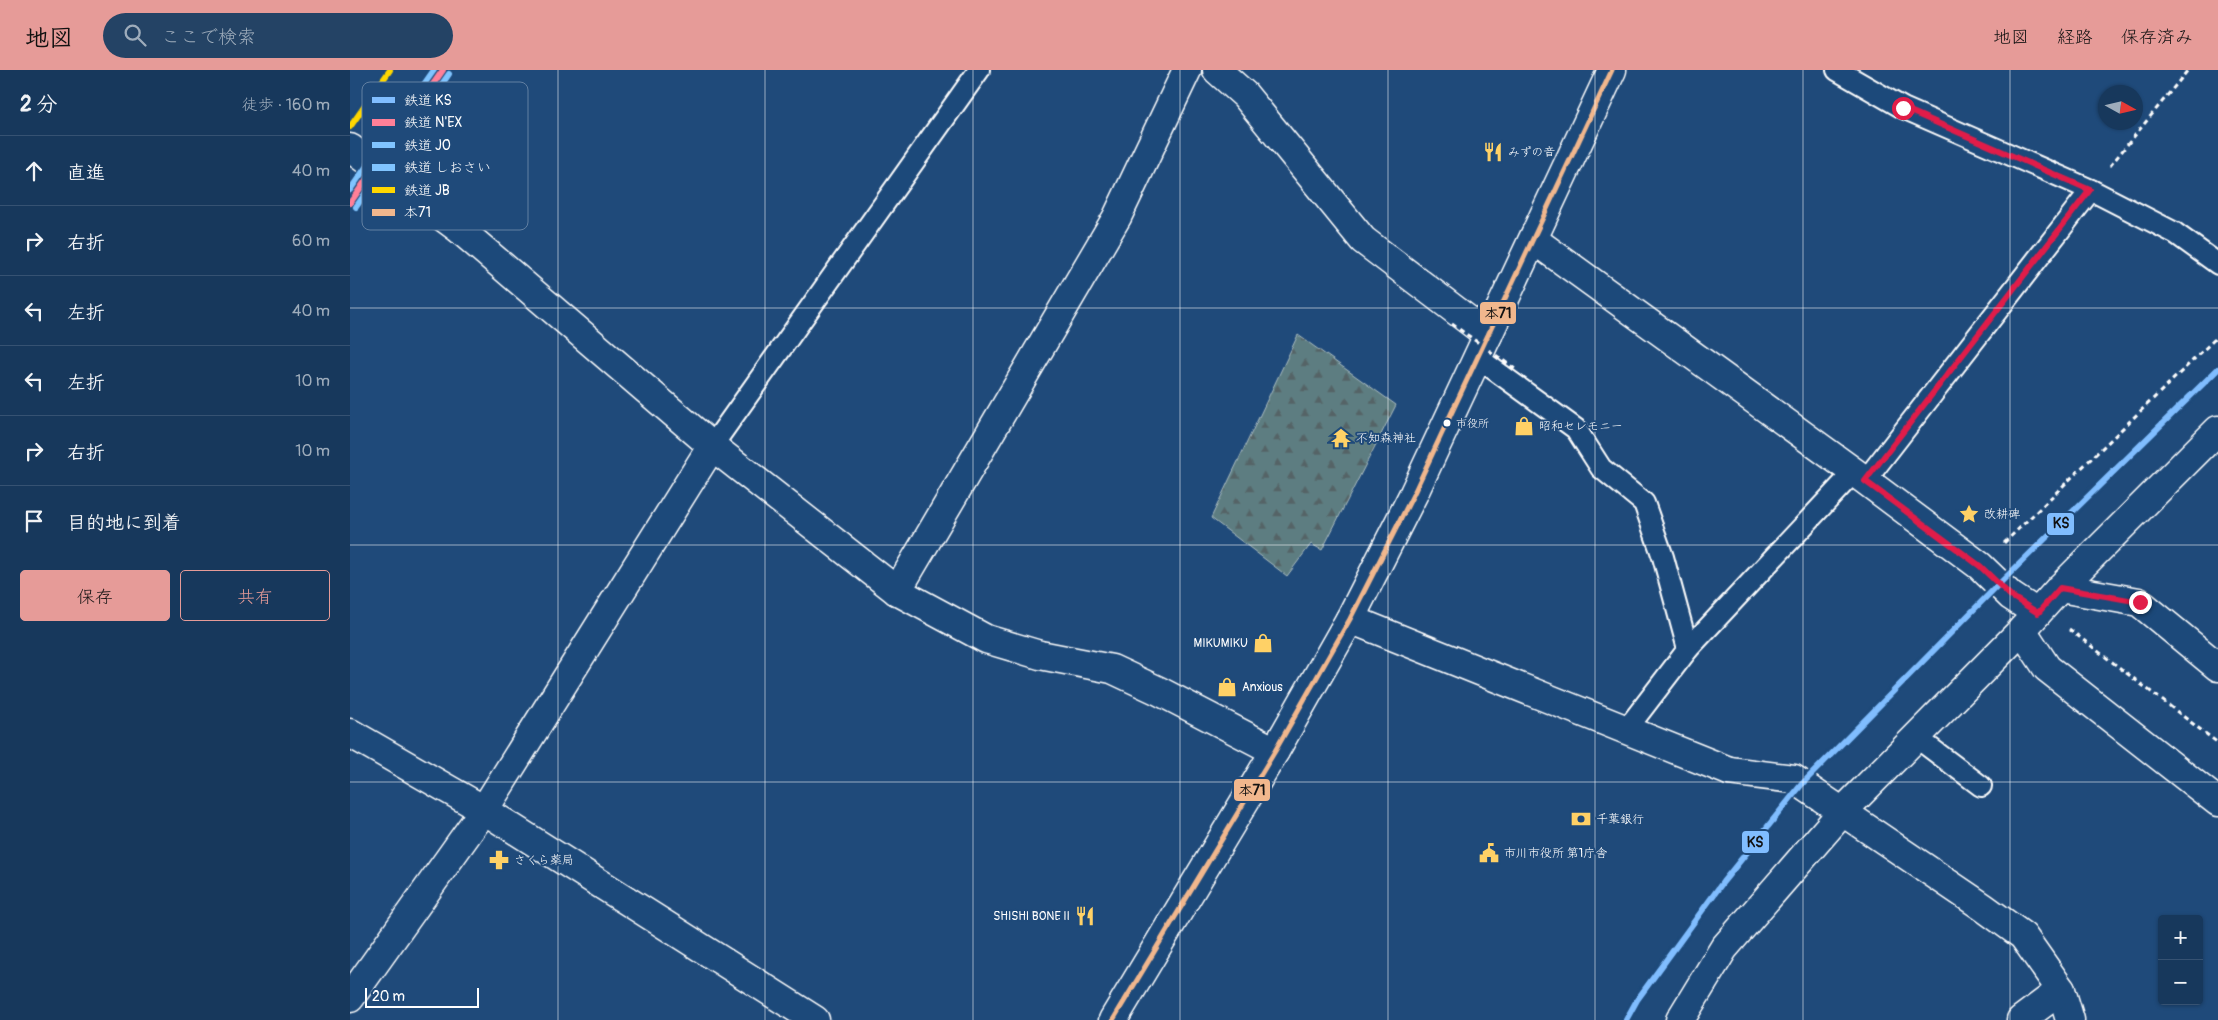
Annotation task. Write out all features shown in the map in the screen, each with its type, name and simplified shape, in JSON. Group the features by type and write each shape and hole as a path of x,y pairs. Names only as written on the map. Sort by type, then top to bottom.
{"main road":[{"path":"897,591 1117,217 1187,70"},
{"path":"1217,70 1245,95 1363,240 1483,346"},
{"path":"1113,1020 1275,752 1350,620 1414,493 1612,70"},
{"path":"350,148 362,157"},
{"path":"460,230 712,446 897,591 986,639 1040,655 1112,669 1160,691 1275,752"},
{"path":"1534,240 1860,476 1980,566 2011,596 2030,621 2047,668 2218,802"},
{"path":"1680,1020 1724,948 1843,811 2030,621 2060,588 2218,430"},
{"path":"350,998 484,810 712,446"},
{"path":"2060,588 2140,602 2218,667"},
{"path":"1350,620 1729,771 1794,779 1984,906 2023,936 2061,990 2070,1020"},
{"path":"350,733 484,810 815,1020"},
{"path":"2021,1020 2061,990"}],"lane":[{"path":"712,446 979,70"},
{"path":"1837,70 1903,108 2090,190 2175,233 2218,264"},
{"path":"1626,730 1688,649 1860,476 2090,190"},
{"path":"1483,346 1576,429 1601,468 1644,503 1663,557 1688,649"},
{"path":"1916,737 1981,786"}],"path":[{"path":"2090,190 2188,70"},
{"path":"1452,324 1518,371"},
{"path":"1980,566 2218,336"},
{"path":"2030,621 2067,628 2218,744"}],"green space":[{"path":"1298,335 1396,405 1322,550 1311,544 1287,576 1211,518"}],"rail line":[{"name":"JB","path":"382,82 390,70"},
{"name":"しおさい","path":"426,82 434,70"},
{"name":"N'EX","path":"435,82 443,70"},
{"name":"JO","path":"443,82 449,74"},
{"name":"JB","path":"350,127 362,110"},
{"name":"しおさい","path":"350,190 362,173"},
{"name":"N'EX","path":"350,203 362,186"},
{"name":"JO","path":"356,207 362,198"},
{"name":"KS","path":"1626,1020 1637,1000 1723,882 1802,784 1999,584 2218,369"}],"transit line":[{"name":"本71","path":"1113,1020 1275,751 1350,619 1414,493 1612,70"}],"place":[{"name":"みずの音","path":"1493,152"},
{"name":"市役所","path":"1447,423"},
{"name":"昭和セレモニー","path":"1524,426"},
{"name":"不知森神社","path":"1341,438"},
{"name":"改耕碑","path":"1969,514"},
{"name":"MIKUMIKU","path":"1263,643"},
{"name":"Anxious","path":"1227,687"},
{"name":"千葉銀行","path":"1581,819"},
{"name":"市川市役所 第1庁舎","path":"1489,853"},
{"name":"さくら薬局","path":"499,860"},
{"name":"SHISHI BONE II","path":"1085,916"}],"route":[{"path":"1903,108 2090,190 1865,481 1980,566 2011,596 2038,613 2060,588 2140,602"}]}
